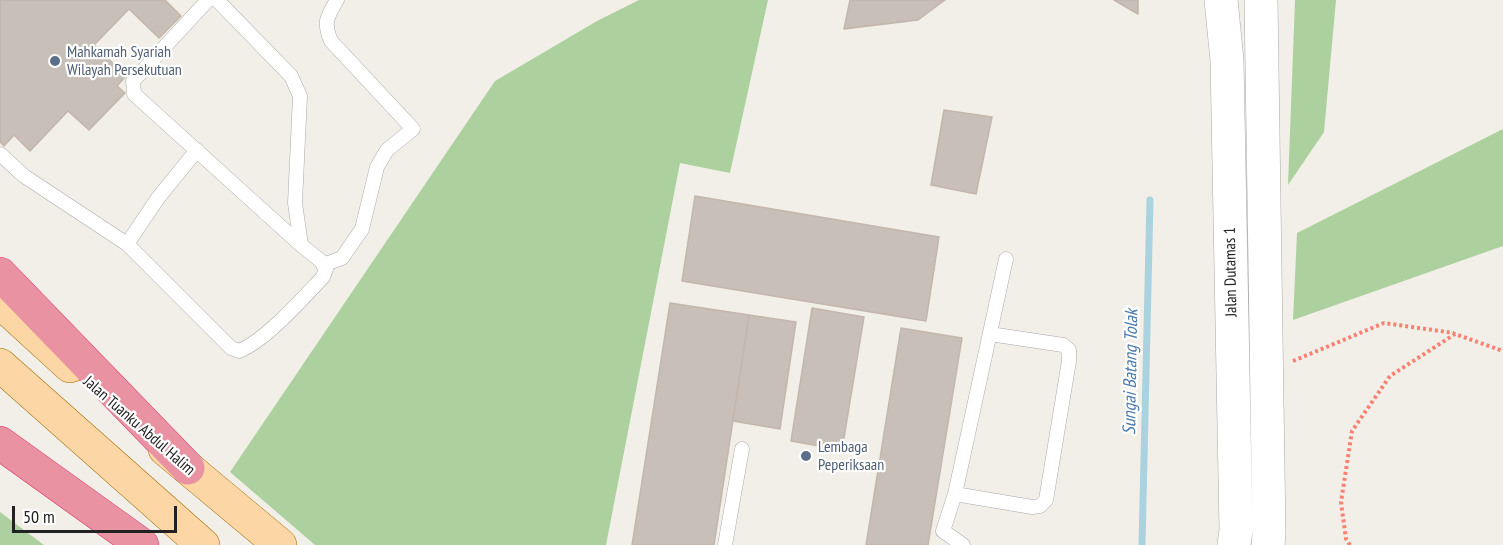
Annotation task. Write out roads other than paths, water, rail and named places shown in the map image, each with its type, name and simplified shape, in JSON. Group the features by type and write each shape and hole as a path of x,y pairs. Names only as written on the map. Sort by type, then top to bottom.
{"highway":[{"path":"0,274 188,468"},
{"path":"0,443 142,545"}],"main road":[{"name":"Jalan Tuanku Abdul Halim","path":"0,303 188,468 280,545"},
{"path":"0,365 203,545"}],"street":[{"name":"Jalan Dutamas 1","path":"1221,0 1227,60 1236,530 1234,545"},
{"name":"Jalan Dutamas 1","path":"1261,0 1268,545"}],"lane":[{"path":"0,154 24,176 127,244 231,348 239,351 248,348 286,315 323,277 326,269 134,94 133,81 208,0"},
{"path":"217,0 291,76 300,96 295,203 301,245"},
{"path":"323,265 342,258 362,229 377,167 387,150 412,129 331,41 325,24 337,0"},
{"path":"127,244 158,198 197,150"},
{"path":"938,545 955,494 1006,259"},
{"path":"955,494 1032,507 1040,506 1046,500 1069,350 1063,345 990,334"},
{"path":"725,545 742,450"},
{"path":"943,531 963,545"}],"waterway":[{"name":"Sungai Batang Tolak","path":"1142,545 1150,200"}],"place":[{"name":"Mahkamah Syariah Wilayah Persekutuan","path":"55,61"},
{"name":"Lembaga Peperiksaan","path":"806,456"}]}
